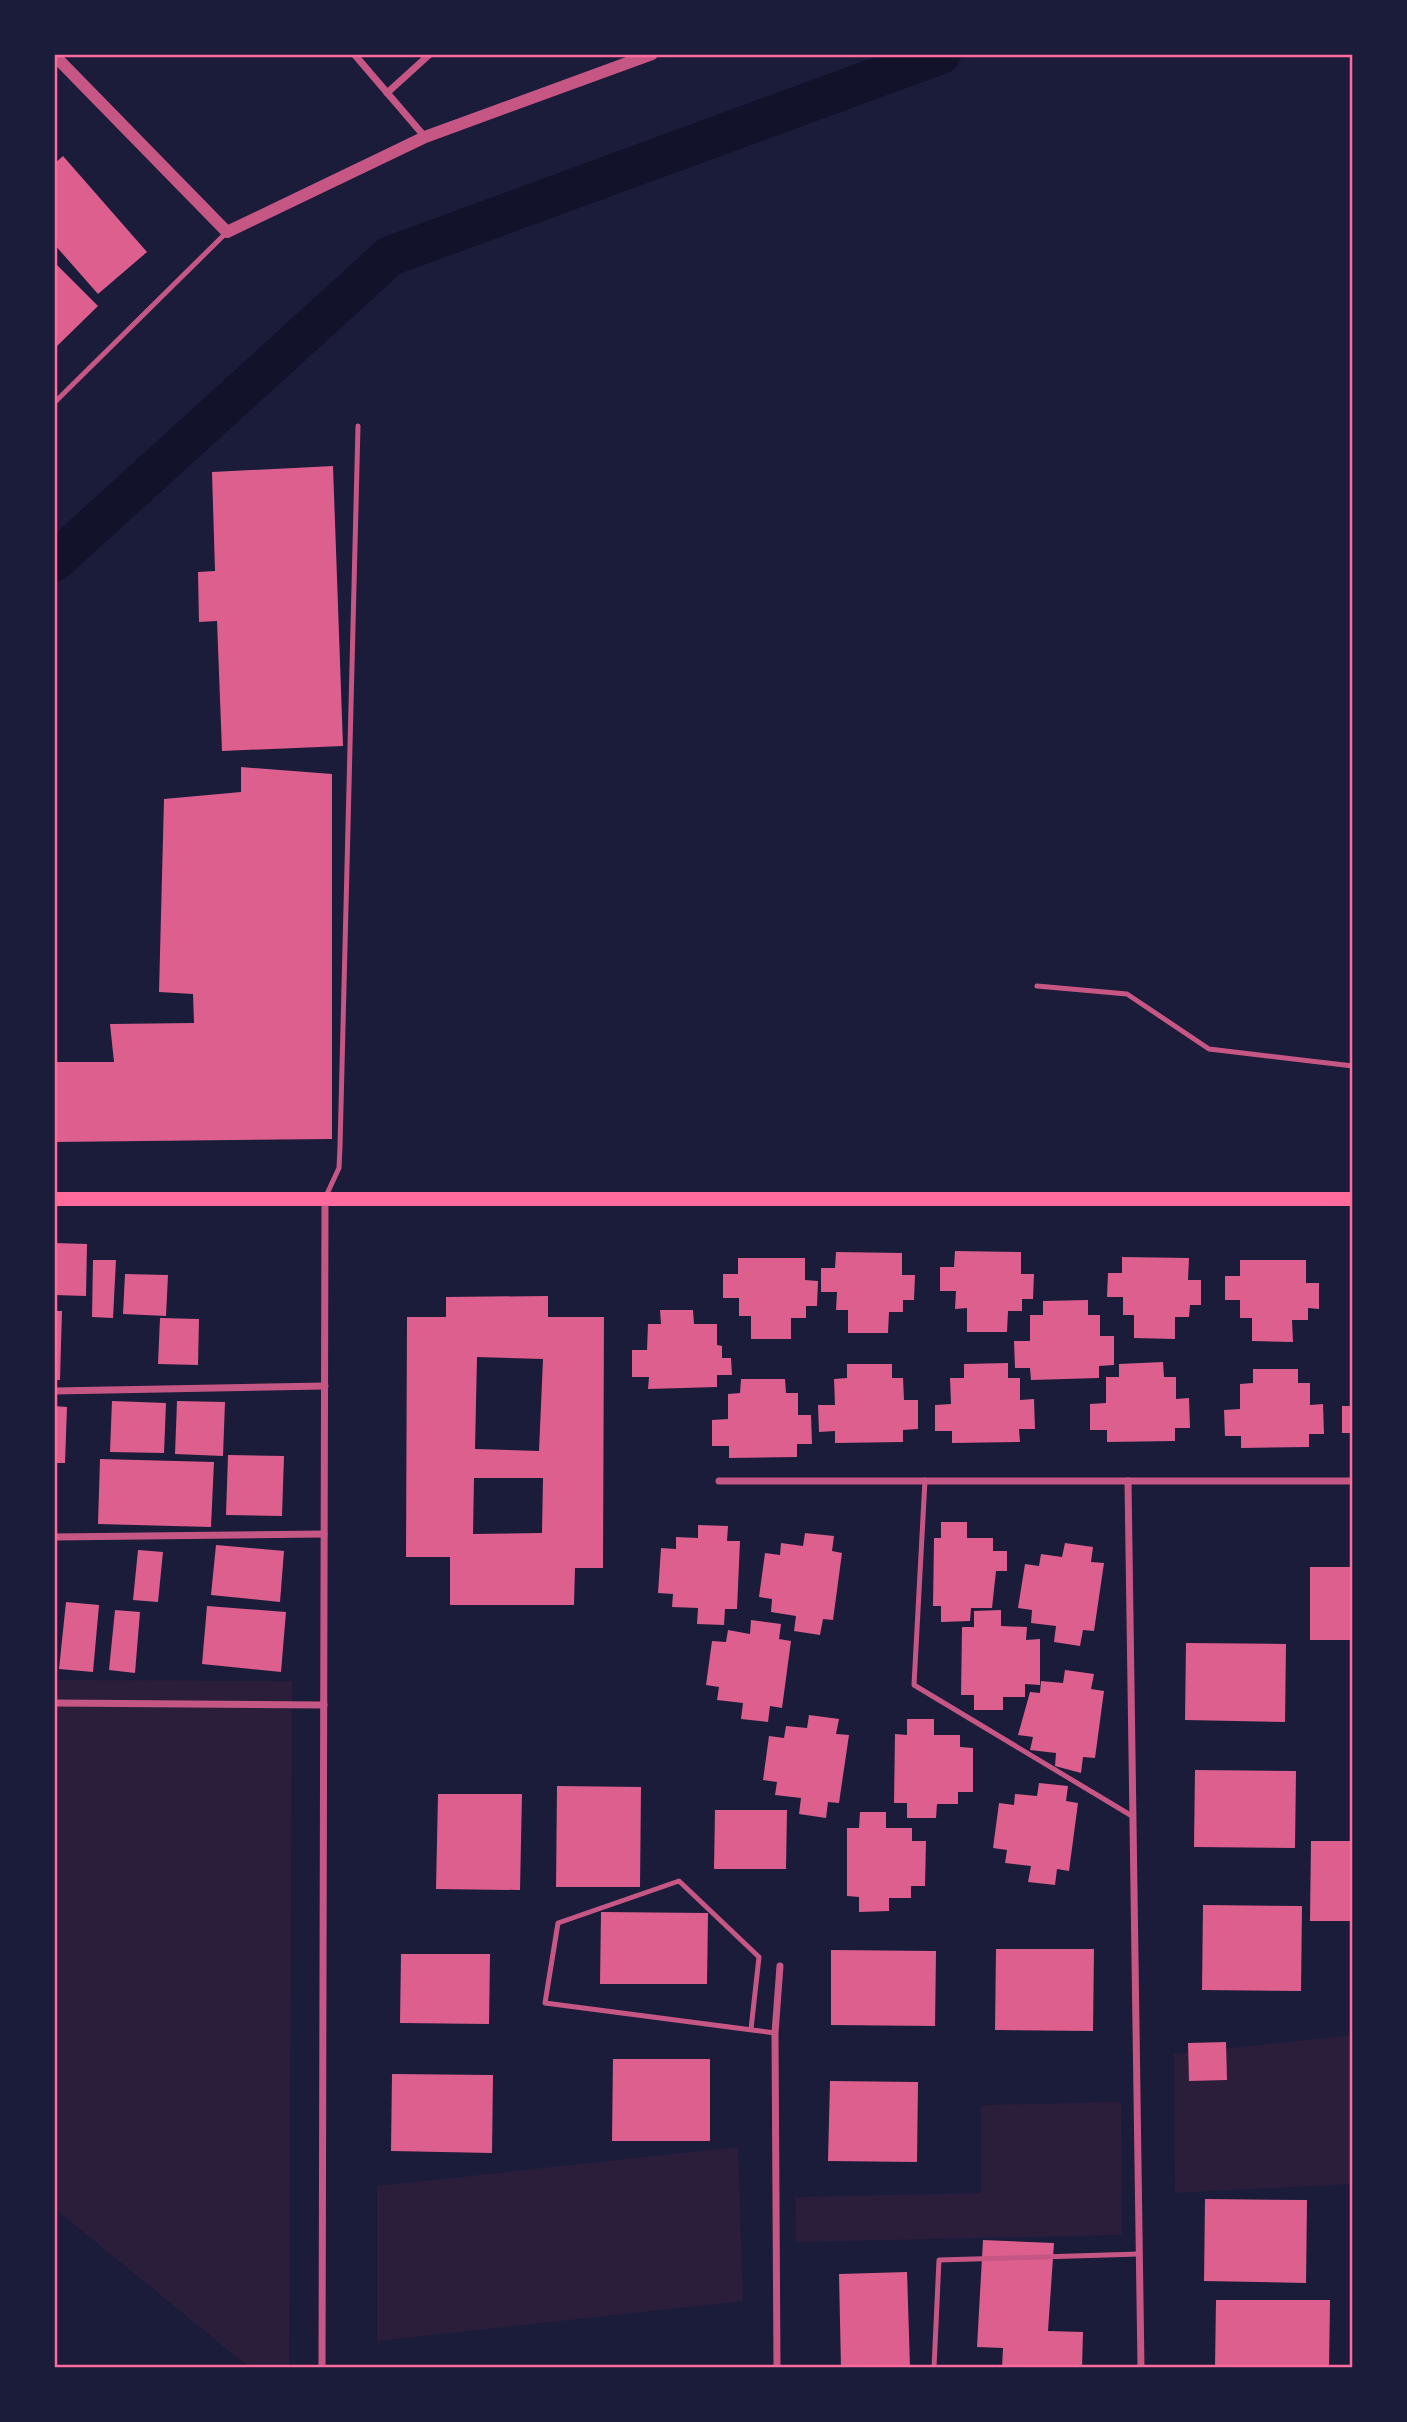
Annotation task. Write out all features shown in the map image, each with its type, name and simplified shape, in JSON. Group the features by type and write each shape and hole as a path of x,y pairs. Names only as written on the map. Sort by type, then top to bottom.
{"main road":[{"path":"54,1199 1353,1199"}],"street":[{"path":"354,54 425,137"},
{"path":"387,93 430,54"},
{"path":"54,55 227,232 425,137 652,54"},
{"path":"322,2368 325,1199"},
{"path":"54,1391 325,1386"},
{"path":"719,1480 1353,1481"},
{"path":"1129,1481 1141,2368"},
{"path":"54,1537 324,1534"},
{"path":"54,1703 324,1704"},
{"path":"777,2368 775,2033 780,1966"}],"lane":[{"path":"54,403 227,232"},
{"path":"325,1199 339,1168 340,1147 358,426"},
{"path":"1037,986 1127,994 1209,1049 1353,1066"},
{"path":"925,1480 914,1685 1132,1816"},
{"path":"751,2029 759,1957 679,1881 558,1923 545,2003 775,2033"},
{"path":"934,2368 939,2260 1139,2254"}],"shaded area":[{"path":"54,1680 292,1681 289,2368 250,2368 54,2208"},
{"path":"1353,2035 1353,2184 1175,2193 1174,2054"},
{"path":"1121,2102 1122,2235 796,2242 795,2197 981,2193 981,2105"},
{"path":"738,2147 743,2301 377,2341 377,2186"}],"building":[{"path":"63,156 147,252 98,294 54,244 54,164"},
{"path":"54,262 98,306 54,349"},
{"path":"333,466 343,746 222,751 217,621 199,622 198,572 215,571 212,472"},
{"path":"241,767 332,774 332,1139 54,1142 54,1062 114,1062 110,1024 194,1023 193,994 159,992 164,799 241,792"},
{"path":"54,1243 87,1244 86,1296 54,1295"},
{"path":"955,1251 1021,1252 1021,1274 1034,1274 1033,1299 1022,1299 1022,1311 1008,1311 1007,1332 967,1332 967,1308 955,1309 956,1291 940,1291 940,1267 954,1267"},
{"path":"836,1252 902,1253 902,1275 915,1275 914,1300 903,1300 903,1312 889,1312 888,1333 848,1333 848,1310 836,1310 837,1292 821,1292 821,1268 835,1268"},
{"path":"1122,1257 1189,1258 1188,1280 1201,1280 1201,1305 1190,1305 1189,1317 1175,1317 1175,1339 1134,1338 1134,1315 1123,1315 1123,1297 1107,1297 1108,1273 1122,1273"},
{"path":"738,1258 805,1258 805,1280 818,1281 817,1306 806,1306 806,1318 791,1318 791,1339 751,1339 751,1316 739,1316 739,1298 723,1298 723,1274 738,1274"},
{"path":"93,1260 116,1260 113,1318 92,1317"},
{"path":"1240,1260 1306,1260 1306,1283 1319,1283 1319,1309 1308,1308 1308,1320 1292,1320 1293,1342 1252,1341 1252,1318 1240,1318 1240,1300 1225,1300 1225,1276 1240,1276"},
{"path":"125,1274 168,1275 166,1316 123,1314"},
{"path":"548,1296 548,1317 604,1317 603,1568 575,1568 574,1605 450,1605 450,1557 406,1557 407,1317 446,1317 446,1297","holes":["477,1357 543,1359 539,1451 475,1449","474,1478 543,1478 542,1533 473,1534"]},
{"path":"1088,1300 1088,1315 1100,1315 1100,1336 1114,1336 1114,1365 1099,1366 1099,1378 1031,1380 1030,1368 1015,1368 1014,1341 1030,1341 1030,1315 1043,1315 1043,1301"},
{"path":"660,1310 693,1310 694,1324 717,1324 717,1345 722,1346 722,1358 731,1358 732,1375 717,1375 717,1387 648,1389 649,1377 632,1377 632,1350 647,1350 648,1324 661,1324"},
{"path":"54,1311 62,1311 60,1380 54,1380"},
{"path":"160,1318 199,1319 198,1365 158,1364"},
{"path":"1163,1362 1164,1377 1176,1377 1176,1399 1189,1398 1190,1428 1175,1428 1175,1441 1107,1442 1107,1430 1090,1430 1090,1404 1106,1403 1106,1377 1119,1377 1119,1364"},
{"path":"1008,1363 1008,1378 1020,1378 1020,1400 1034,1399 1035,1429 1019,1429 1020,1442 952,1443 952,1431 935,1431 935,1405 951,1404 950,1378 964,1378 964,1364"},
{"path":"847,1364 892,1364 892,1378 903,1378 904,1400 918,1400 918,1429 903,1430 903,1442 835,1443 835,1431 819,1432 818,1405 835,1405 834,1379 847,1378"},
{"path":"1253,1369 1298,1369 1298,1383 1310,1383 1310,1405 1323,1404 1324,1434 1309,1434 1309,1447 1241,1448 1241,1436 1225,1436 1224,1410 1240,1409 1240,1384 1253,1383"},
{"path":"741,1379 785,1379 786,1393 798,1393 798,1415 811,1415 812,1444 797,1444 797,1457 729,1458 729,1446 712,1446 712,1420 728,1419 728,1394 740,1393"},
{"path":"112,1401 166,1403 164,1453 110,1452"},
{"path":"177,1401 225,1402 223,1456 175,1454"},
{"path":"54,1406 67,1407 65,1463 54,1463"},
{"path":"1342,1406 1353,1406 1353,1433 1342,1433"},
{"path":"228,1455 284,1456 282,1516 226,1515"},
{"path":"100,1459 214,1462 211,1527 98,1524"},
{"path":"941,1522 967,1522 967,1538 993,1538 993,1551 1007,1551 1007,1571 996,1571 992,1608 971,1608 970,1621 941,1622 941,1606 933,1606 934,1538 941,1538"},
{"path":"698,1525 728,1526 727,1541 740,1541 737,1609 725,1609 724,1625 697,1624 698,1608 672,1607 673,1594 658,1593 661,1548 676,1549 676,1537 698,1538"},
{"path":"805,1533 834,1536 832,1551 842,1553 833,1620 823,1619 820,1635 794,1631 796,1616 771,1612 772,1599 759,1597 765,1553 780,1555 781,1543 803,1546"},
{"path":"1065,1543 1093,1547 1091,1562 1104,1563 1094,1631 1083,1630 1080,1646 1054,1642 1056,1626 1031,1623 1032,1610 1018,1608 1025,1564 1039,1566 1041,1554 1062,1557"},
{"path":"216,1545 284,1551 280,1602 211,1595"},
{"path":"138,1550 163,1552 158,1602 133,1600"},
{"path":"1310,1567 1353,1567 1353,1640 1310,1640"},
{"path":"66,1602 99,1605 93,1672 59,1669"},
{"path":"207,1606 286,1612 281,1672 202,1664"},
{"path":"115,1610 140,1612 135,1673 109,1670"},
{"path":"1001,1610 1001,1626 1027,1627 1026,1640 1040,1639 1040,1685 1025,1684 1025,1697 1003,1697 1003,1710 974,1710 974,1695 961,1695 962,1627 974,1627 974,1611"},
{"path":"751,1620 781,1624 779,1639 791,1641 782,1708 770,1706 768,1722 741,1719 743,1703 717,1700 719,1687 706,1685 712,1641 726,1642 728,1630 750,1634"},
{"path":"1186,1643 1286,1644 1285,1722 1185,1720"},
{"path":"1065,1670 1094,1674 1091,1689 1104,1691 1095,1758 1083,1757 1081,1773 1055,1766 1056,1753 1030,1750 1033,1737 1018,1735 1030,1692 1040,1693 1041,1681 1063,1683"},
{"path":"809,1715 839,1719 836,1734 849,1735 839,1803 828,1802 826,1818 799,1814 801,1798 775,1795 777,1782 763,1780 769,1736 784,1738 786,1726 807,1728"},
{"path":"907,1719 934,1719 934,1735 960,1735 960,1747 973,1748 973,1792 958,1792 958,1804 937,1804 936,1818 907,1818 907,1803 894,1803 895,1734 907,1735"},
{"path":"1195,1770 1296,1771 1295,1848 1194,1847"},
{"path":"1039,1783 1068,1786 1066,1801 1078,1803 1069,1871 1057,1869 1055,1885 1028,1882 1031,1866 1005,1863 1007,1850 993,1848 999,1803 1014,1805 1015,1794 1037,1796"},
{"path":"557,1786 641,1787 640,1887 556,1887"},
{"path":"438,1794 522,1794 520,1890 436,1889"},
{"path":"715,1810 787,1810 786,1869 714,1869"},
{"path":"860,1812 886,1812 886,1828 912,1828 912,1841 926,1841 925,1886 911,1886 911,1898 889,1898 889,1911 859,1912 859,1897 847,1896 847,1828 859,1828"},
{"path":"1311,1841 1353,1841 1353,1921 1310,1921"},
{"path":"1203,1905 1302,1906 1301,1991 1202,1990"},
{"path":"601,1912 708,1913 707,1984 600,1984"},
{"path":"996,1949 1094,1949 1093,2031 995,2030"},
{"path":"831,1950 936,1951 935,2026 831,2025"},
{"path":"401,1954 490,1954 489,2024 400,2023"},
{"path":"1226,2042 1227,2080 1189,2081 1188,2043"},
{"path":"613,2059 710,2059 710,2141 612,2141"},
{"path":"392,2074 493,2075 492,2153 391,2151"},
{"path":"830,2081 918,2082 917,2162 828,2161"},
{"path":"1205,2199 1307,2200 1306,2283 1204,2281"},
{"path":"983,2240 1054,2243 1048,2331 1083,2332 1082,2368 1002,2368 1003,2348 977,2347"},
{"path":"907,2272 910,2368 841,2368 839,2274"},
{"path":"1216,2300 1330,2300 1329,2368 1215,2368"}],"waterway":[{"path":"54,562 390,256 941,54"}]}
